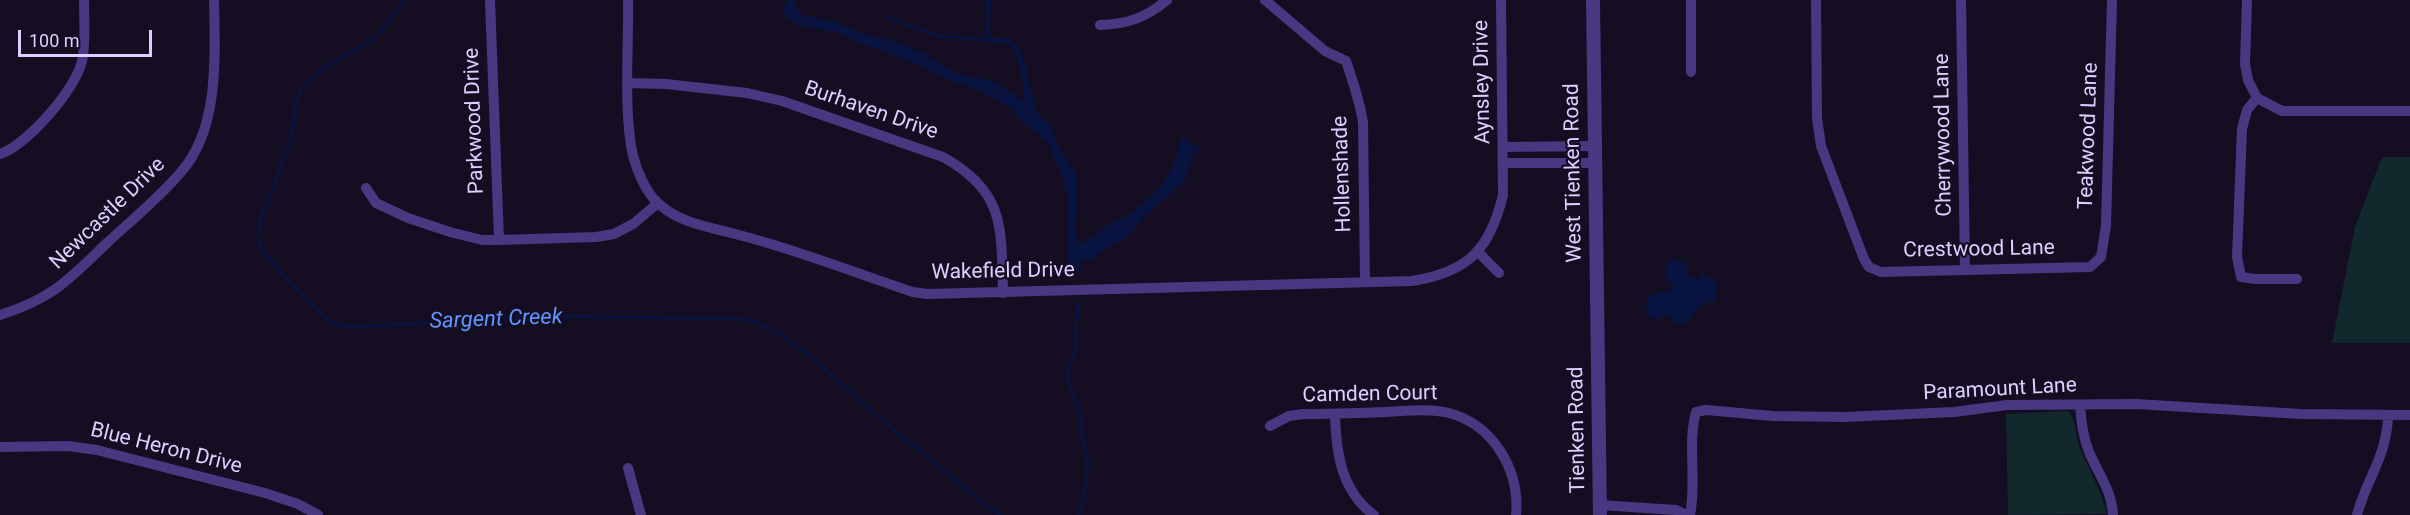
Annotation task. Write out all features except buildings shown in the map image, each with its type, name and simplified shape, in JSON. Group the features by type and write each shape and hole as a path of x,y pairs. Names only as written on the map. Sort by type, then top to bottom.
{"street":[{"path":"0,154 8,152 39,125 75,81 82,61 84,43 84,0"},
{"name":"Newcastle Drive","path":"0,315 28,306 65,283 183,171 200,138 212,97 215,68 214,0"},
{"name":"Parkwood Drive","path":"490,0 499,240"},
{"path":"366,188 376,203 408,218 482,240 596,237 614,234 633,224 658,203 642,180 633,157 628,82 628,0"},
{"path":"1100,25 1122,24 1143,18 1167,0"},
{"name":"Hollenshade","path":"1265,0 1325,51 1346,61 1360,102 1363,123 1365,282"},
{"name":"Aynsley Drive","path":"1478,251 1496,224 1503,195 1501,0"},
{"name":"West Tienken Road","path":"1593,0 1598,345"},
{"path":"1691,0 1691,72"},
{"name":"Crestwood Lane","path":"1816,0 1817,118 1821,146 1869,267 1881,272 2090,267"},
{"name":"Cherrywood Lane","path":"1961,0 1965,270"},
{"name":"Teakwood Lane","path":"2090,267 2101,257 2104,243 2112,0"},
{"path":"2247,0 2245,64 2248,80 2257,98 2282,111 2410,111"},
{"name":"Burhaven Drive","path":"628,82 747,93 782,101 943,157 965,169 979,182 991,200 999,220 1003,293"},
{"path":"2257,98 2247,110 2242,129 2237,257 2241,276 2297,279"},
{"path":"1503,147 1595,146"},
{"path":"1503,164 1595,163"},
{"name":"Wakefield Drive","path":"658,203 680,217 705,228 739,235 913,292 927,294 1412,281 1450,272 1478,251"},
{"path":"1478,251 1499,273"},
{"name":"Tienken Road","path":"1598,345 1600,510"},
{"name":"Paramount Lane","path":"1688,515 1694,483 1693,422 1696,412 1706,410 1773,416 1845,417 1954,412 2007,405 2136,404 2301,414 2410,415"},
{"path":"2080,405 2082,430 2089,451 2109,491 2113,515"},
{"name":"Camden Court","path":"1270,426 1289,416 1303,414 1433,411 1462,418 1491,439 1506,461 1517,491 1516,515"},
{"path":"1335,414 1335,438 1346,481 1363,507 1374,515"},
{"path":"2357,515 2362,498 2381,458 2387,434 2388,415"},
{"name":"Blue Heron Drive","path":"0,447 68,446 97,450 262,492 298,504 318,515"},
{"path":"628,468 641,515"},
{"path":"1600,510 1676,510 1688,515"}],"green space":[{"path":"2382,157 2410,157 2410,343 2332,343 2355,227"},
{"path":"2068,411 2073,420 2080,448 2107,514 2008,515 2006,414"}],"shaded area":[{"path":"788,0 796,0 795,6 802,15 833,21 863,34 894,41 923,53 958,74 992,81 1026,102 1019,63 1013,49 1007,44 984,40 986,0 991,0 989,37 1007,39 1017,45 1025,63 1036,112 1053,128 1056,142 1078,177 1076,230 1078,244 1087,241 1107,225 1129,215 1160,187 1173,167 1180,142 1185,135 1185,139 1202,150 1194,153 1184,182 1144,217 1128,236 1095,258 1082,260 1079,273 1076,273 1068,265 1068,202 1063,177 1048,143 1023,122 1010,107 976,89 946,79 910,61 853,41 839,33 802,26 786,18 783,9"},
{"path":"1669,259 1679,259 1687,266 1688,277 1699,279 1700,274 1705,273 1717,282 1716,301 1700,306 1690,319 1682,323 1671,321 1668,315 1656,320 1648,315 1645,304 1649,295 1671,290 1671,283 1666,280 1665,268"}],"waterway":[{"name":"Sargent Creek","path":"404,0 378,36 316,74 301,89 295,104 292,137 261,218 258,239 263,249 290,282 328,320 335,324 352,327 542,316 744,319 782,336 820,364 888,425 984,505 1000,515"},
{"path":"887,17 939,36 984,40"},
{"path":"1078,302 1075,350 1068,368 1068,380 1081,415 1081,430 1088,463 1079,515"}]}
